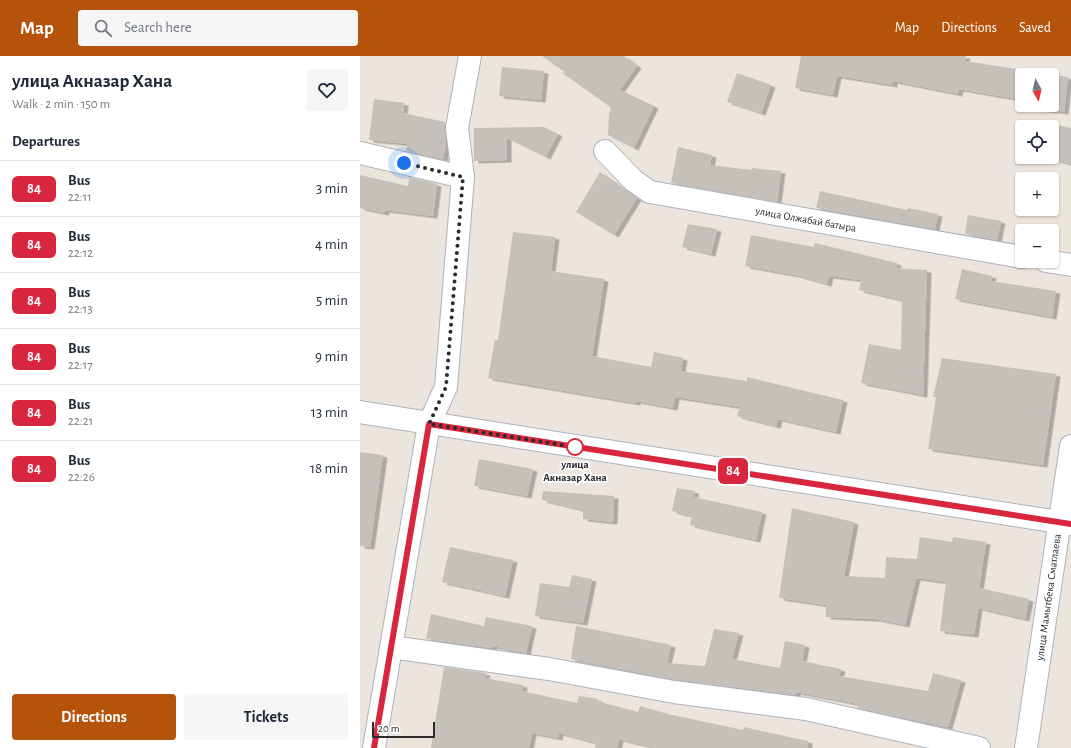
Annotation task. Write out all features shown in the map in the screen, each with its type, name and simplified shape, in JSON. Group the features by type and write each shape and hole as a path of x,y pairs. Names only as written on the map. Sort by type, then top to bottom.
{"street":[{"path":"374,748 429,424 446,387 463,177 457,128 470,56"},
{"name":"улица Олжабай батыра","path":"604,151 634,181 650,192 1015,256"},
{"path":"360,153 463,177"},
{"path":"1059,263 1071,265"},
{"path":"360,412 1065,523"},
{"name":"улица Мамытбека Сматлаева","path":"1026,748 1065,523 1071,446"},
{"path":"392,647 550,669 674,692 806,709 979,748"}],"building":[{"path":"542,56 624,56 637,66 620,90 654,106 634,148 608,135 609,113 611,109 609,106 561,72 566,73"},
{"path":"801,56 966,56 965,61 1015,69 1015,99 959,89 958,94 893,81 893,85 837,76 833,95 795,88"},
{"path":"502,67 544,71 541,100 499,96"},
{"path":"737,73 771,85 761,113 727,102"},
{"path":"1059,76 1068,77 1064,112 1059,111"},
{"path":"374,99 404,103 403,113 445,122 446,144 443,159 406,151 408,144 369,140"},
{"path":"1059,125 1071,128 1071,164 1059,161"},
{"path":"544,127 558,134 546,157 507,138 507,160 474,161 474,128"},
{"path":"678,147 712,155 710,165 752,170 752,168 781,171 777,202 671,183"},
{"path":"600,172 637,198 614,235 576,212"},
{"path":"360,175 408,186 409,177 437,184 433,216 385,210 384,213 360,208"},
{"path":"820,191 907,210 908,208 938,214 935,229 816,208"},
{"path":"968,215 1001,221 997,240 965,234"},
{"path":"688,224 717,229 711,254 682,247"},
{"path":"513,232 555,237 551,271 604,279 592,356 651,367 654,352 683,358 681,371 747,381 747,377 843,400 836,432 778,419 776,426 737,416 740,407 675,397 673,408 488,378 495,340 498,340"},
{"path":"751,235 814,247 815,243 897,263 896,268 927,270 923,395 861,383 869,344 901,350 902,300 859,290 861,280 829,276 827,284 795,275 745,266"},
{"path":"962,269 992,276 991,281 1056,291 1052,317 955,299"},
{"path":"942,358 1056,374 1043,465 928,449 936,397 933,397"},
{"path":"360,452 383,455 370,547 360,546"},
{"path":"479,459 533,469 527,496 474,486"},
{"path":"677,488 695,491 693,497 762,512 756,540 690,525 692,516 672,511"},
{"path":"543,491 614,496 613,522 583,519 583,510 542,500"},
{"path":"792,508 854,522 844,576 885,578 886,557 917,559 920,537 952,542 953,537 986,542 979,588 1029,599 1025,619 978,608 974,635 940,631 946,582 916,578 905,625 875,619 826,617 826,605 779,598"},
{"path":"450,547 513,560 505,596 442,582"},
{"path":"572,575 592,579 583,623 535,616 540,583 569,587"},
{"path":"431,614 484,626 486,617 532,626 526,653 493,646 492,648 426,639"},
{"path":"576,626 671,645 667,663 705,666 714,629 739,633 732,659 780,668 785,641 805,645 802,661 841,669 839,676 928,691 933,673 961,680 948,727 857,708 858,704 796,692 796,695 676,680 571,659"},
{"path":"444,667 486,673 485,678 523,685 522,691 577,703 579,696 598,699 597,701 638,712 640,706 668,714 743,730 744,727 808,741 808,748 656,748 619,739 617,748 595,748 596,743 559,733 558,738 532,733 529,748 431,748"}],"bus line":[{"name":"84","path":"374,748 429,424 1071,524"}],"place":[{"name":"улица Акназар Хана","path":"575,447"}],"route":[{"path":"404,163 463,177 446,387 429,424 575,447"}]}
